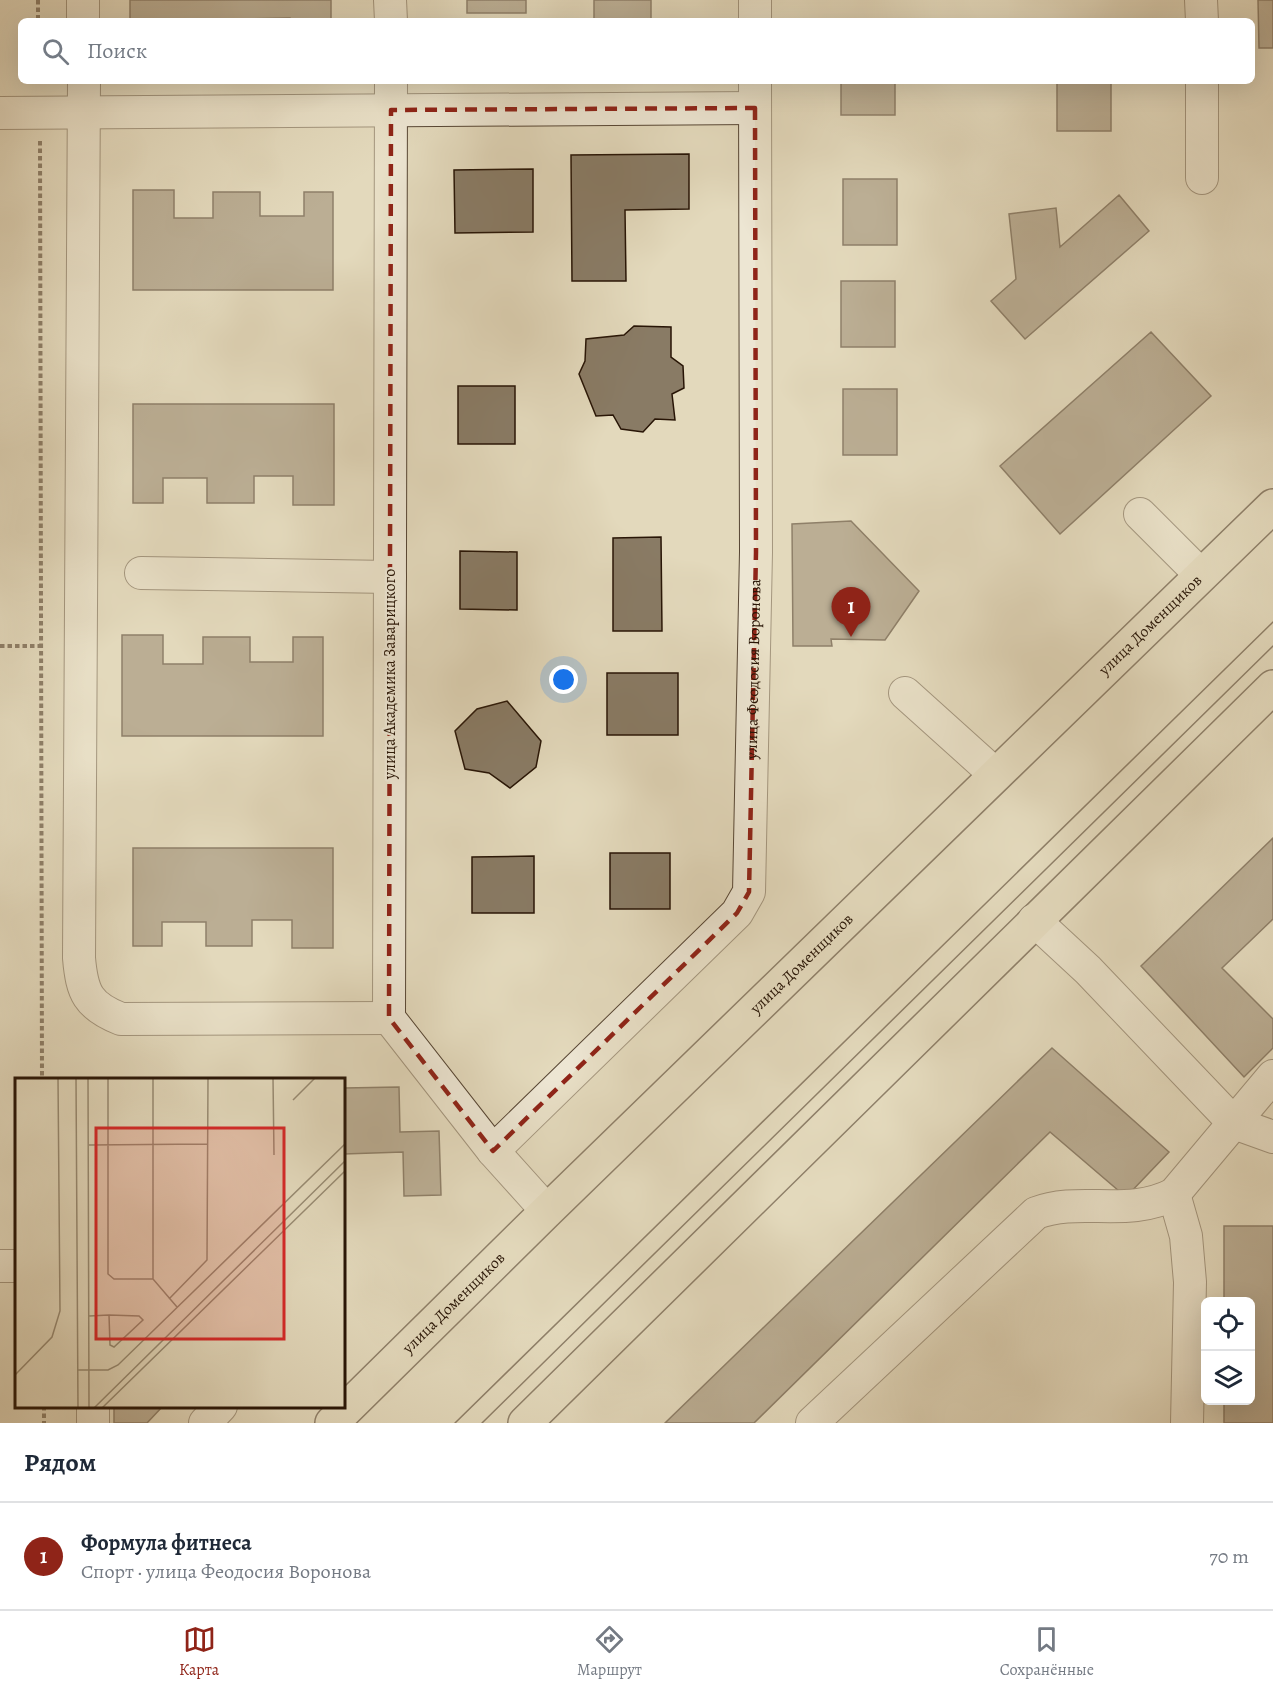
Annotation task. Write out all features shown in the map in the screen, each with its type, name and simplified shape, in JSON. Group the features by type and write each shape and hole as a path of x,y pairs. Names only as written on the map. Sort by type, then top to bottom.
{"main road":[{"name":"улица Доменщиков","path":"332,1423 547,1210 1273,506"},
{"path":"525,1423 1273,687"}],"street":[{"path":"83,0 83,18"},
{"path":"390,0 391,18"},
{"path":"755,0 755,18"},
{"path":"1202,0 1202,18"},
{"path":"84,84 79,958 81,982 89,1000 103,1012 121,1019 389,1018 493,1151 547,1210"},
{"path":"1202,84 1202,178"},
{"path":"0,113 84,112 391,96 755,94"},
{"name":"улица Феодосия Воронова","path":"493,1151 737,913 749,892 756,552 755,94"},
{"name":"улица Академика Заварицкого","path":"389,1018 391,96"},
{"path":"1140,514 1201,575"},
{"path":"141,573 390,577"},
{"path":"905,693 996,775"},
{"path":"1034,920 1088,970 1234,1123 1273,1137"},
{"path":"812,1423 1036,1213 1057,1208 1137,1207 1157,1203 1174,1194 1273,1077"},
{"path":"1174,1194 1186,1236 1190,1281 1187,1423"},
{"path":"205,1423 220,1408"}],"path":[{"path":"38,0 38,18"},
{"path":"40,113 42,1078"},
{"path":"0,646 41,646"}],"highlighted area":[{"path":"755,108 756,552 749,892 737,913 493,1151 389,1018 391,110"}],"building":[{"path":"130,0 331,0 331,18 130,18"},
{"path":"467,0 526,0 526,13 467,13"},
{"path":"594,0 651,0 651,18 594,18"},
{"path":"1258,0 1273,0 1273,48 1259,48"},
{"path":"841,84 895,84 895,115 841,115"},
{"path":"1057,84 1111,84 1111,131 1057,131"},
{"path":"689,154 689,209 625,210 626,281 572,281 571,155"},
{"path":"533,169 533,232 455,233 454,170"},
{"path":"843,179 897,179 897,245 843,245"},
{"path":"133,190 174,190 174,218 213,218 213,192 260,192 260,216 304,216 304,192 333,192 333,290 133,290"},
{"path":"1119,195 1149,231 1025,339 991,301 1016,279 1009,214 1056,208 1060,247"},
{"path":"841,281 895,281 895,347 841,347"},
{"path":"634,326 671,327 671,357 683,366 684,388 672,394 675,420 655,419 643,432 621,429 613,415 596,416 579,374 585,361 586,339 624,335"},
{"path":"1151,332 1211,396 1060,534 1000,466"},
{"path":"458,386 515,386 515,444 458,444"},
{"path":"843,389 897,389 897,455 843,455"},
{"path":"133,404 334,404 334,505 293,505 293,476 254,476 254,503 207,503 207,478 163,478 163,503 133,503"},
{"path":"851,521 919,591 885,640 831,639 832,646 793,646 792,524"},
{"path":"661,537 662,631 613,631 613,538"},
{"path":"460,551 517,552 517,610 460,609"},
{"path":"122,635 163,635 163,664 203,664 203,637 250,637 250,662 293,662 293,637 323,637 323,736 122,736"},
{"path":"607,673 678,673 678,735 607,735"},
{"path":"507,701 541,741 536,767 510,788 489,773 465,769 455,731 477,709"},
{"path":"1273,838 1273,919 1222,968 1273,1019 1273,1048 1244,1077 1141,966"},
{"path":"133,848 333,848 333,948 292,948 292,920 252,920 252,946 206,946 206,922 162,922 162,946 133,946"},
{"path":"610,853 670,853 670,909 610,909"},
{"path":"534,856 534,913 472,913 472,857"},
{"path":"1052,1048 1169,1152 1126,1197 1050,1132 754,1423 665,1423"},
{"path":"399,1087 400,1132 439,1131 441,1195 404,1196 403,1152 345,1154 345,1088"},
{"path":"1224,1226 1273,1226 1273,1423 1224,1423 1224,1405 1255,1405 1255,1297 1224,1297"},
{"path":"114,1408 161,1408 147,1423 114,1423"}],"tram line":[{"path":"455,1423 1273,622"},
{"path":"482,1423 1273,646"}],"place":[{"name":"Формула фитнеса","path":"851,637"}]}
